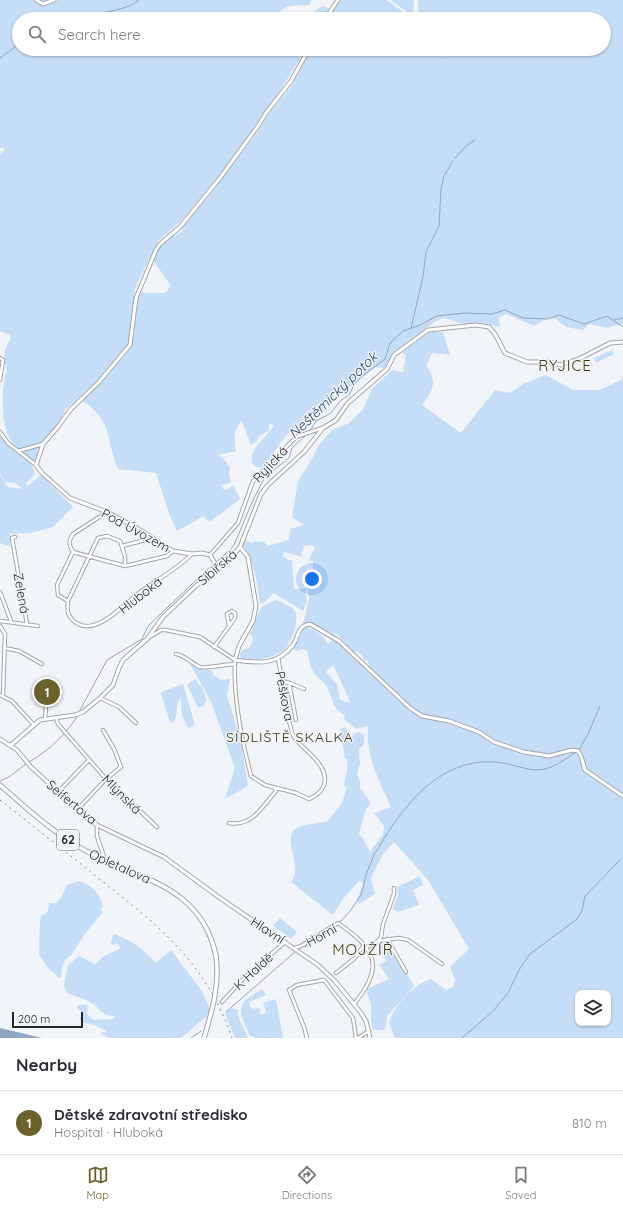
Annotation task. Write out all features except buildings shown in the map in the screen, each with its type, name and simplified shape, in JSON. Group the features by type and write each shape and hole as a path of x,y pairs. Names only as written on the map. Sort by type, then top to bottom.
{"main road":[{"name":"Opletalova","path":"0,785 67,840 104,860 163,885 184,900 205,925 212,939 216,956 218,976 216,992 204,1038"}],"street":[{"path":"36,0 41,4 54,0"},
{"path":"330,12 338,0"},
{"path":"0,432 8,443 36,465 43,444 71,409 99,382 130,345 136,298 156,250 160,244 180,227 220,178 266,113 291,81 305,56"},
{"name":"Ryjická","path":"210,555 238,523 253,481 296,437 323,428 336,420 348,403 374,382 387,369 394,355 428,330 476,325 489,327 495,334 505,353 527,362 549,362 560,365 579,359 610,344 623,342"},
{"path":"0,358 4,360 0,380"},
{"name":"Sibiřská","path":"11,745 34,724 45,718 56,718 80,713 100,698 113,685 118,668 123,660 147,639 163,617 181,599 218,569 240,547 261,494 304,452 323,428"},
{"path":"18,451 43,444"},
{"name":"Pod Úvozem","path":"36,465 42,473 70,498 107,512 154,538 173,551 192,554 202,552 210,555"},
{"path":"107,512 73,534 69,544 72,552 57,585 58,595 68,601 98,538 103,536 120,542 125,566"},
{"name":"Zelená","path":"0,621 11,621 27,624 12,538 15,537"},
{"path":"122,546 154,538"},
{"path":"235,662 239,646 253,621 256,606 248,557 240,547"},
{"path":"72,552 125,566 167,556 173,551"},
{"name":"Hluboká","path":"68,601 67,610 69,618 77,624 95,624 109,618 124,608 137,594 192,554"},
{"path":"210,555 218,569"},
{"path":"0,592 11,621"},
{"path":"214,647 236,615 232,611 227,614 229,625"},
{"path":"27,624 38,626"},
{"path":"176,654 183,655 201,667 235,662 253,664 268,662 278,658 292,645 300,628 304,625 310,624 339,641 410,708 422,716 449,721 479,732 494,742 524,752 549,756 572,750 578,751 585,770 623,796"},
{"path":"0,626 5,634 2,696 12,701 34,724"},
{"path":"147,639 161,630 171,630 200,637 235,662"},
{"path":"4,648 19,651 42,664"},
{"name":"Peškova","path":"235,662 236,700 251,776 265,785 296,792 309,799 319,794 325,777 320,766 293,736 278,658"},
{"path":"282,681 304,689"},
{"path":"289,683 296,720"},
{"path":"100,698 119,707 136,723"},
{"path":"45,718 46,707"},
{"name":"Mlýnská","path":"56,718 58,724 66,731 106,779 157,827"},
{"path":"77,810 106,779 120,769 121,764 103,730"},
{"name":"Seifertova","path":"0,739 11,745 77,810 97,825 148,848 174,864"},
{"path":"58,792 89,760"},
{"path":"229,823 237,825 250,820 276,791 275,788"},
{"path":"97,825 97,836 104,860"},
{"name":"Hlavní","path":"174,864 220,898 295,948 329,974 363,1016 370,1038"},
{"path":"378,941 381,937 382,924 393,899 394,888"},
{"name":"Horní","path":"295,948 302,946 338,923 365,946"},
{"path":"387,938 406,972"},
{"path":"336,973 355,958 365,946 387,938 403,938 408,940 442,964"},
{"name":"K Haldě","path":"222,1002 244,978 286,942"},
{"path":"354,1005 365,991 372,971 372,955 365,946"},
{"path":"307,1038 289,990 297,985 324,980 353,1018 357,1038 368,1031"}],"shaded area":[{"path":"0,0 312,0 309,5 294,5 286,7 280,12 12,12 12,56 302,56 280,91 219,176 180,222 158,241 135,288 128,345 97,381 66,409 54,431 42,443 20,449 13,444 9,436 5,426 3,414 3,390 7,370 4,353 11,338 10,335 0,331 0,155 5,149 1,147 0,149"},
{"path":"342,0 387,0 403,12 333,12"},
{"path":"390,0 414,0 413,12 407,12"},
{"path":"418,0 623,0 623,324 606,328 589,324 583,330 566,327 556,319 547,318 534,326 506,314 499,318 500,327 482,323 464,324 444,318 436,321 394,352 385,368 376,367 350,387 340,391 325,402 326,409 303,421 291,430 282,440 263,468 256,467 252,463 252,455 256,447 274,426 271,423 269,425 269,431 259,436 256,442 251,445 242,421 237,428 235,435 236,451 217,455 223,458 230,467 229,474 231,482 220,486 227,490 233,485 240,499 211,521 207,520 204,516 177,531 170,516 156,473 118,469 104,423 92,408 82,401 100,384 132,346 139,293 165,293 171,286 153,260 160,246 167,240 183,231 182,228 185,224 208,197 257,133 270,112 291,87 307,56 611,56 611,12 419,12"},
{"path":"322,6 329,8 326,12 314,12"},
{"path":"429,332 443,332 450,355 432,353 426,365 432,376 433,386 422,405 461,433 495,390 510,393 523,384 546,375 573,390 600,390 621,380 623,376 623,795 604,779 586,769 579,750 571,748 549,754 524,750 494,740 479,731 450,720 423,715 410,707 371,670 367,660 364,660 360,653 352,651 338,635 313,624 303,624 309,599 306,579 312,579 313,561 308,561 315,548 311,545 303,546 304,548 301,553 302,557 285,552 282,556 292,560 294,589 305,588 307,601 303,611 274,593 264,603 260,603 253,566 243,545 245,540 252,543 254,541 264,542 268,546 289,540 290,529 304,525 292,517 298,481 318,446 332,430 349,423 363,410 372,389 392,370 403,372 406,355 402,353"},
{"path":"612,350 614,354 596,363 594,358"},
{"path":"0,436 32,465 35,474 26,483 27,486 41,475 73,507 53,527 31,533 10,534 10,547 0,543 0,475 8,487 23,489 15,483 5,482 0,473"},
{"path":"41,445 35,463 20,452"},
{"path":"275,600 290,607 296,614 296,625 290,642 284,650 269,657 242,660 240,655 241,651 250,647 253,638 250,634 261,607"},
{"path":"305,627 324,637 327,643 330,643 332,640 338,642 409,710 422,718 449,722 478,733 493,743 524,753 549,757 572,751 577,752 584,771 623,799 623,1038 395,1038 389,1023 400,1002 411,991 431,979 446,990 453,987 455,979 450,967 469,949 428,880 394,842 383,854 371,878 375,894 359,904 357,899 363,886 362,882 359,881 342,900 333,915 291,882 294,876 295,861 291,847 291,840 295,829 306,825 328,821 342,803 347,787 344,786 347,759 345,759 340,729 345,727 351,736 358,732 364,735 364,744 359,750 360,764 357,774 360,781 360,788 369,800 370,805 366,809 359,834 363,838 370,852 383,834 384,826 374,813 391,807 377,777 371,757 368,726 356,729 344,719 345,715 335,707 326,685 315,675 307,651 303,649 297,651 293,649 300,636 299,632","holes":["333,665 350,701 346,702 340,700 337,684 326,672"]},
{"path":"190,664 203,670 212,670 213,675 221,680 230,679 227,696 240,738 248,786 225,799 235,768 211,702"},
{"path":"195,679 202,688 207,701 204,703 205,705 198,708 187,685"},
{"path":"183,684 195,725 188,728 182,715 181,698 178,703 176,717 173,723 170,722 161,694 162,692"},
{"path":"420,876 423,885 413,890 419,905 398,912 395,911 393,908 398,895 397,887"},
{"path":"79,881 94,890 102,902 103,907 100,909 103,912 84,935 72,954 65,960 62,967 61,977 59,978 46,966 39,954 41,916 48,911 49,903 56,903 62,896 67,885"},
{"path":"280,918 297,932 291,939 273,926"},
{"path":"113,934 136,945 156,963 171,950 202,991 210,1009 207,1016 181,1038 109,1038 101,1034 102,1032 105,1033 107,1031 93,1024 81,1021 79,1018 83,1015 78,1008 78,1005 88,1005 87,1014 94,1020 112,1019 116,1016 103,1013 95,1005 88,1001 67,993 64,985 68,965 79,956 95,964 104,956 121,948 117,943 114,945 111,944"},
{"path":"387,941 414,986 387,1016 386,1027 383,1030 374,1030 371,1018 371,1005 367,989 389,979 379,964 386,962 380,942"},
{"path":"262,989 266,995 249,1002 250,1007 255,1009 259,1008 261,1015 266,1012 263,1003 276,999 283,1038 256,1038 250,1036 242,1019 242,1004"},
{"path":"231,1008 238,1010 240,1021 248,1038 235,1038 225,1014"},
{"path":"0,1028 42,1038 0,1038"}],"waterway":[{"path":"110,12 128,7 139,0"},
{"path":"0,58 12,49"},
{"path":"455,158 466,146 475,140"},
{"path":"411,328 423,277 426,252 439,226 441,189 444,176 453,161"},
{"name":"Neštěmický potok","path":"310,431 316,421 331,413 340,401 349,395 354,385 361,377 385,359 390,343 403,331 420,325 437,316 464,313 492,314 505,310 523,318 547,319 559,315 584,324 607,316 623,327"},
{"path":"614,320 623,318"},
{"name":"Neštěmický potok","path":"216,562 231,549 235,543 252,502 265,477 289,458 292,448 308,433"},
{"name":"Neštěmický potok","path":"79,712 107,660 142,639 148,626 213,564"},
{"path":"579,750 589,732 600,706"},
{"name":"Neštěmický potok","path":"29,762 56,742 78,715"},
{"path":"376,852 386,835 410,803 439,777 456,768 475,763 496,762 541,770 557,764 576,752"},
{"name":"Neštěmický potok","path":"0,781 9,777 26,764"},
{"path":"340,922 351,910 361,895 366,875 375,852"},
{"path":"462,1038 493,1011 508,993 519,970 530,954 577,919 582,911 585,896 620,860"},
{"path":"305,947 337,925"},
{"path":"226,1012 296,951"},
{"path":"191,1038 201,1031"}],"railway":[{"path":"0,800 141,913 178,948 209,988 221,1011 232,1038"}],"place":[{"name":"Dětské zdravotní středisko","path":"47,692"}],"district":[{"name":"RYJICE","path":"565,366"},
{"name":"SÍDLIŠTĚ SKALKA","path":"290,737"},
{"name":"MOJŽÍŘ","path":"363,950"}]}
